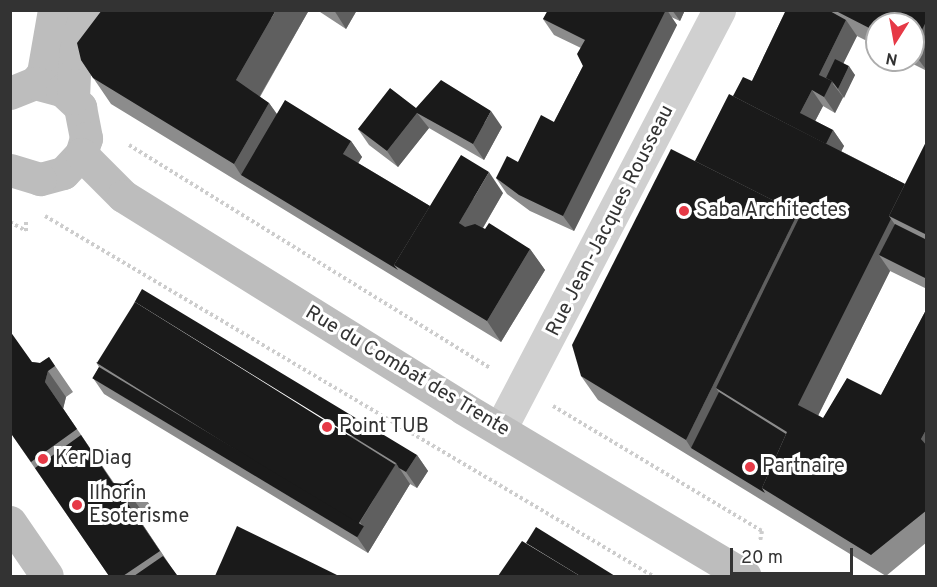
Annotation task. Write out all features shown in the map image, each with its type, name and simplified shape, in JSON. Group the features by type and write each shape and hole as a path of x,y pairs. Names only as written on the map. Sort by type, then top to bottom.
{"main road":[{"path":"23,88 43,73 73,15"},
{"path":"25,175 63,172 81,154 86,138 72,79 73,15"},
{"path":"23,88 49,85 79,108"},
{"name":"Rue du Combat des Trente","path":"81,154 123,196 501,429 751,565"},
{"path":"10,522 47,576"}],"street":[{"name":"Rue Jean-Jacques Rousseau","path":"501,429 524,389 719,10"}],"path":[{"path":"79,108 524,389 762,531 751,565"},
{"path":"25,175 41,214 654,576"},
{"path":"10,222 26,231 26,221"}],"building":[{"path":"102,10 276,10 236,80 269,103 234,164 93,78 81,60 77,43"},
{"path":"548,10 666,10 563,216 519,195 496,178 507,156 518,162 541,115 554,122 583,66 577,54 585,40 543,19"},
{"path":"786,10 828,10 846,20 819,75 832,81 824,97 812,90 800,113 833,130 826,144 733,96 743,77 752,81"},
{"path":"834,10 927,10 925,24 925,12 865,12 865,26"},
{"path":"835,59 849,66 838,89 832,81 826,78"},
{"path":"441,80 491,111 473,144 417,113 387,151 358,129 390,88 416,108"},
{"path":"729,94 905,184 889,216 891,219 798,405 823,418 847,378 881,395 927,308 927,428 921,439 927,446 927,510 871,555 762,488 787,432 716,388 800,216 695,161"},
{"path":"285,100 351,141 343,154 430,206 394,265 398,270 241,175"},
{"path":"927,140 927,235 889,216"},
{"path":"671,149 798,213 686,440 581,376 572,345"},
{"path":"461,155 489,172 459,223 465,227 475,224 485,229 489,223 530,249 487,321 394,265"},
{"path":"895,224 927,240 927,279 879,255"},
{"path":"142,289 417,455 406,472 396,463 135,302 133,305"},
{"path":"135,302 395,465 357,526 97,363"},
{"path":"10,331 32,362 40,363 49,357 55,366 48,371 45,382 77,429 31,462 10,432"},
{"path":"99,367 364,526 357,537 92,378"},
{"path":"719,392 786,434 762,488 765,493 691,448"},
{"path":"81,435 113,483 124,484 132,479 137,488 129,493 126,501 160,551 123,576 109,576 35,468"},
{"path":"237,526 339,576 215,576"},
{"path":"536,527 615,576 580,576 526,543"},
{"path":"522,541 580,576 498,576"},
{"path":"163,556 177,575 185,576 134,576"}],"place":[{"name":"Saba Architectes","path":"684,211"},
{"name":"Point TUB","path":"327,427"},
{"name":"Ker Diag","path":"43,459"},
{"name":"Partnaire","path":"750,467"},
{"name":"Ilhorin Esoterisme","path":"77,505"}]}
